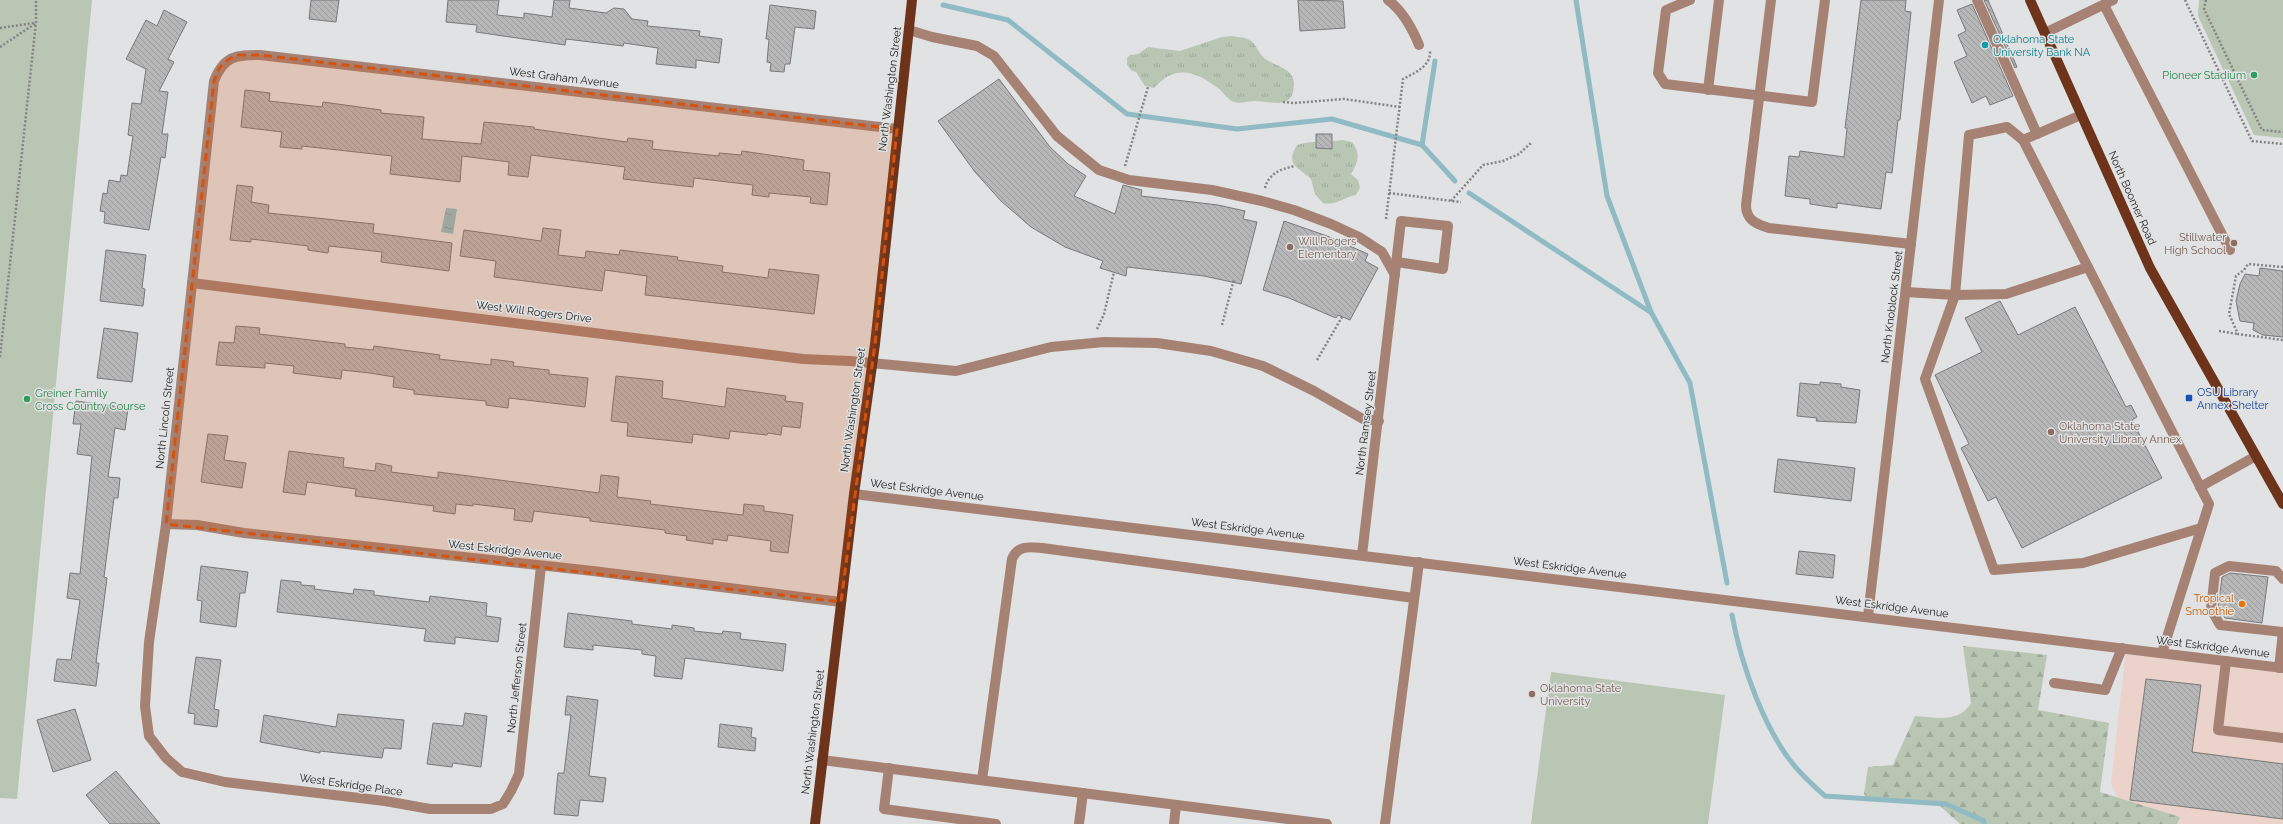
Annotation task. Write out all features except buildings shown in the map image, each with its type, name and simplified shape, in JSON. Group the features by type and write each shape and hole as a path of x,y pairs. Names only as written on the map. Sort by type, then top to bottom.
{"main road":[{"name":"North Washington Street","path":"815,824 854,494 872,364 912,0"},
{"name":"North Boomer Road","path":"2030,0 2150,268 2283,504"}],"street":[{"path":"1388,0 1411,27 1419,46"},
{"path":"1690,0 1666,10 1658,73 1665,84 1812,102 1825,0"},
{"path":"1708,90 1719,0"},
{"path":"1771,0 1746,205 1746,212 1750,220 1769,228 1911,244"},
{"name":"North Knoblock Street","path":"1868,616 1939,0"},
{"path":"1977,0 2037,134"},
{"path":"2045,33 2108,2 2230,250"},
{"path":"909,30 932,37 977,46 994,56 1056,136 1099,170 1121,178 1160,185 1212,190 1262,201 1331,224 1360,237 1382,252 1395,275"},
{"name":"West Graham Avenue","path":"229,60 238,56 260,55 897,129"},
{"name":"North Lincoln Street","path":"182,772 166,758 149,736 145,706 149,642 166,524 214,81 219,68 229,60"},
{"path":"2023,140 2081,115"},
{"path":"2162,653 2209,504 2023,140 2007,127 1970,136 1955,295 1925,379 1994,570 2083,563 2201,528"},
{"name":"North Ramsey Street","path":"1362,555 1379,421 1401,221 1448,226 1443,269 1397,262"},
{"path":"1906,292 1955,295 2006,294 2088,267"},
{"name":"West Will Rogers Drive","path":"192,283 803,359 956,371 1051,347 1091,343 1157,343 1211,352 1263,366 1314,390 1363,420 1379,421"},
{"path":"2200,486 2256,456"},
{"name":"West Eskridge Avenue","path":"854,494 1868,616 2281,668"},
{"name":"West Eskridge Avenue","path":"166,524 197,525 244,533 541,566 841,602"},
{"path":"982,780 1012,559 1015,552 1020,548 1042,548 1414,598"},
{"path":"1385,824 1419,562"},
{"name":"North Jefferson Street","path":"512,791 519,774 541,566"},
{"path":"2281,668 2283,632 2220,625 2211,609 2215,573 2229,566 2276,571 2283,579"},
{"path":"2054,684 2105,690 2122,648"},
{"path":"2226,661 2218,730 2283,738"},
{"path":"822,760 1327,824"},
{"path":"889,768 884,809 996,824"},
{"name":"West Eskridge Place","path":"182,772 224,782 377,800 430,808 491,809 503,804 512,791"},
{"path":"1079,824 1083,793"},
{"path":"1174,824 1176,805"}],"path":[{"path":"0,357 36,22 36,0"},
{"path":"2185,0 2252,141 2283,144"},
{"path":"2206,0 2204,9 2262,130 2283,132"},
{"path":"0,28 36,22"},
{"path":"0,47 36,22"},
{"path":"1386,222 1403,79 1421,70 1427,63 1431,56 1430,47"},
{"path":"1121,178 1138,126 1148,86"},
{"path":"1284,102 1294,103 1344,99 1400,107"},
{"path":"1451,201 1483,165 1503,161 1519,154 1531,143"},
{"path":"1262,201 1267,183 1273,174 1283,168 1295,166"},
{"path":"1390,194 1461,202"},
{"path":"2238,334 2229,314 2236,276 2244,270 2248,264 2283,267"},
{"path":"1091,343 1104,314 1114,272"},
{"path":"1222,325 1234,279"},
{"path":"1317,360 1342,317"},
{"path":"2219,331 2283,340"}],"highlighted area":[{"path":"238,55 260,55 897,129 875,344 841,602 166,524 214,81 219,68 229,59"}],"shaded area":[{"path":"2126,649 2283,669 2283,824 2129,824 2111,783"}],"green space":[{"name":"Greiner Family Cross Country Course","path":"0,0 92,0 17,799 0,798"},
{"name":"Pioneer Stadium","path":"2199,0 2283,0 2283,138 2254,135 2198,16"},
{"path":"1232,36 1250,40 1263,57 1290,73 1294,83 1293,92 1290,98 1280,103 1255,101 1239,103 1234,102 1210,82 1193,74 1185,73 1170,75 1154,88 1145,86 1136,72 1132,71 1127,65 1127,58 1130,55 1138,54 1148,47 1180,51 1222,37"},
{"path":"1342,140 1352,142 1357,150 1357,162 1351,174 1358,180 1360,188 1356,195 1328,204 1323,203 1315,194 1311,179 1295,165 1292,157 1297,145 1302,143"},
{"path":"1963,646 2047,655 2038,710 2109,723 2100,792 2180,817 2177,824 1960,824 1940,806 1931,804 1870,801 1864,794 1868,767 1893,765 1915,716 1938,718 1953,717 1966,710 1971,703"},
{"path":"1551,672 1725,695 1708,824 1531,824"}],"water":[{"path":"446,208 457,209 453,234 441,232"}],"waterway":[{"path":"1576,0 1607,196 1651,312 1690,383 1727,583"},
{"path":"943,5 1008,20 1127,114 1237,129 1332,119 1422,145"},
{"path":"1435,61 1422,145 1455,181"},
{"path":"1469,193 1650,312"},
{"path":"1732,615 1741,655 1748,676 1756,698 1775,738 1787,756 1802,774 1825,796 1946,804 1984,821 1984,824"}],"place":[{"name":"Oklahoma State University Bank NA","path":"1985,45"},
{"name":"Pioneer Stadium","path":"2254,75"},
{"name":"Stillwater High School","path":"2234,243"},
{"name":"Will Rogers Elementary","path":"1290,247"},
{"name":"OSU Library Annex Shelter","path":"2189,398"},
{"name":"Greiner Family Cross Country Course","path":"27,399"},
{"name":"Oklahoma State University Library Annex","path":"2051,432"},
{"name":"Tropical Smoothie","path":"2242,604"},
{"name":"Oklahoma State University","path":"1532,694"}]}
